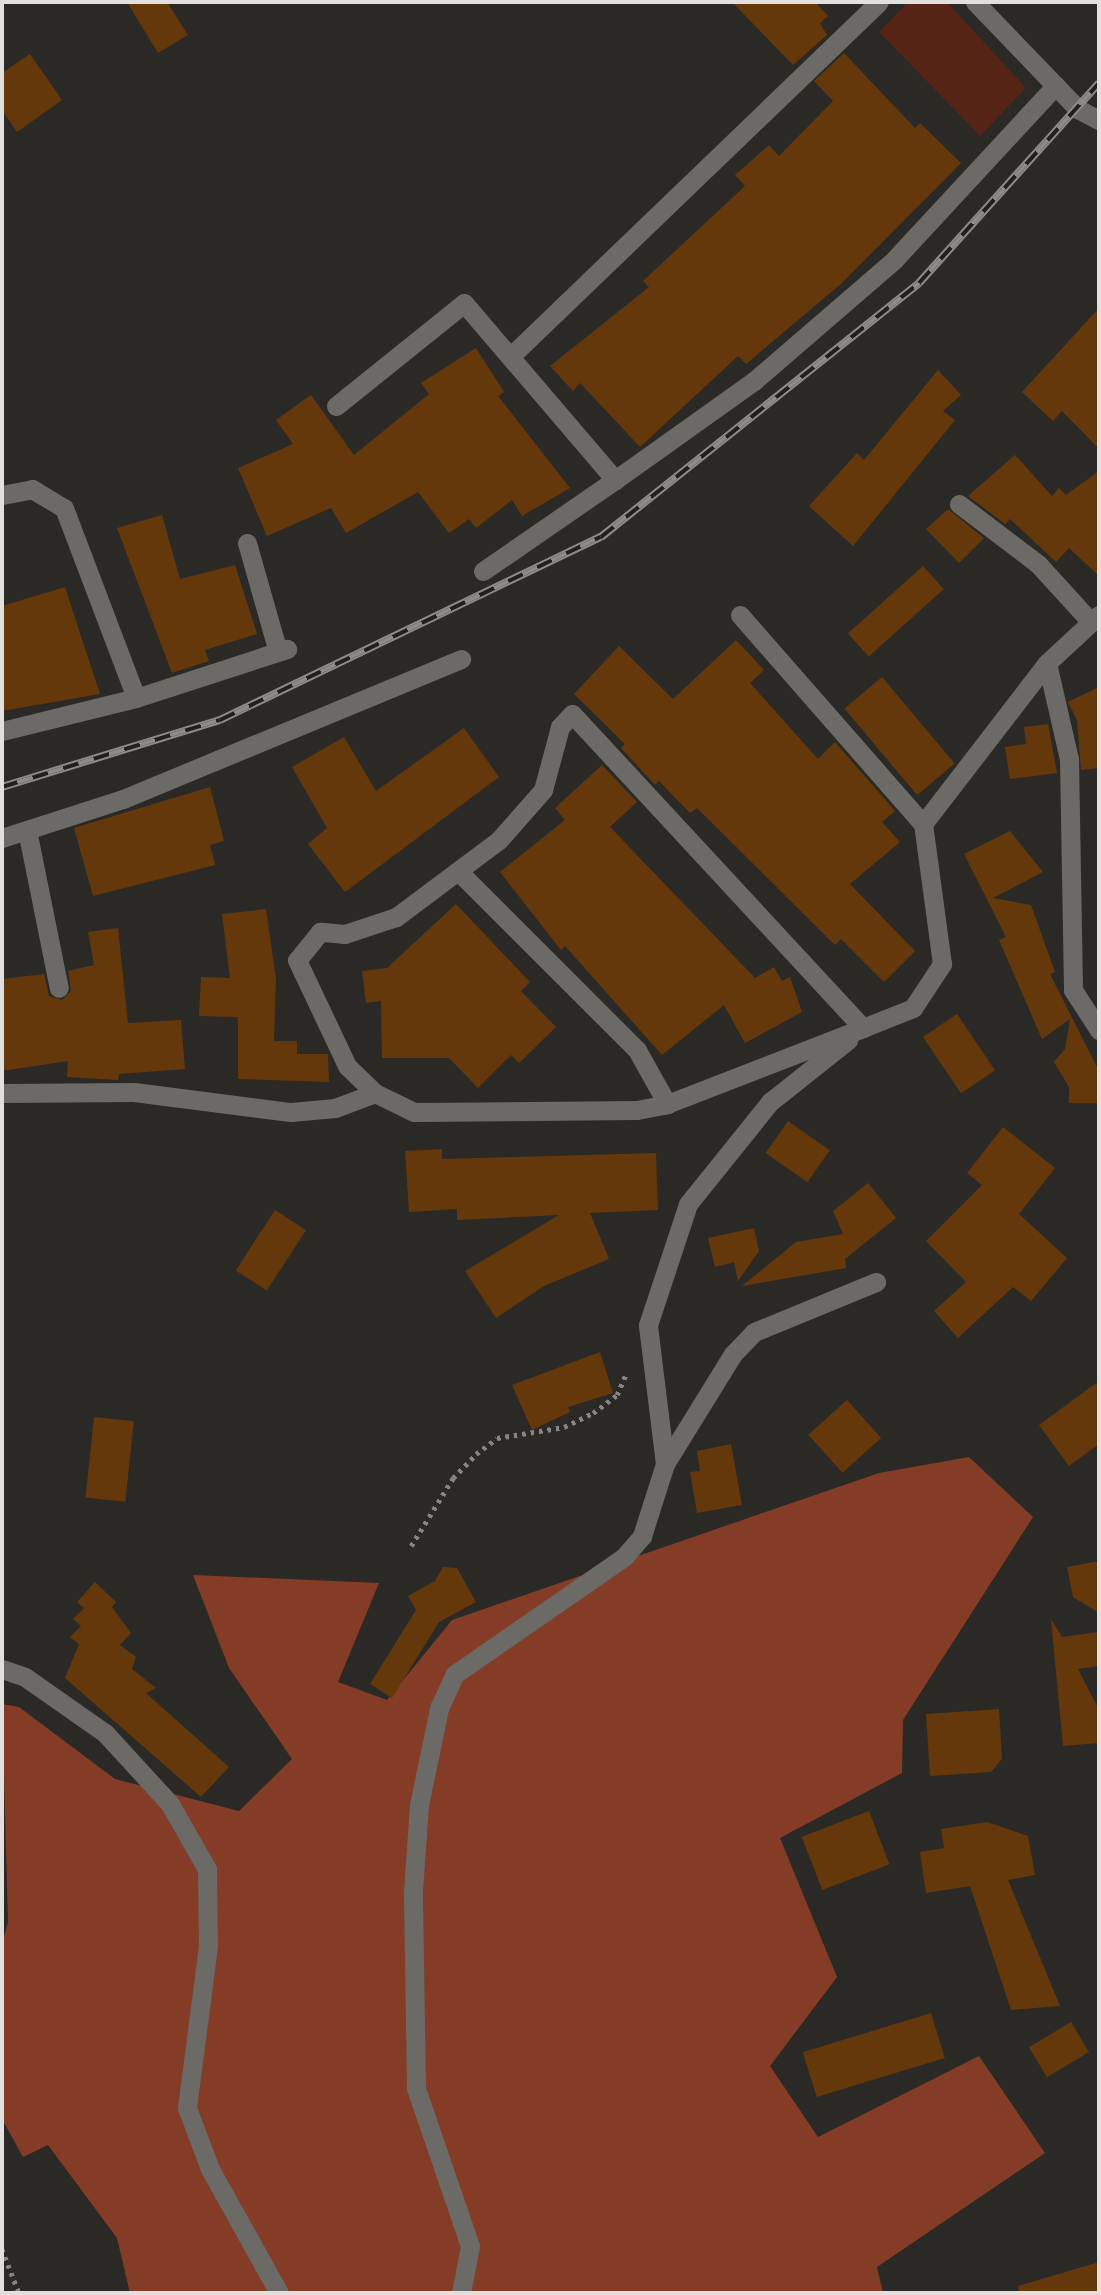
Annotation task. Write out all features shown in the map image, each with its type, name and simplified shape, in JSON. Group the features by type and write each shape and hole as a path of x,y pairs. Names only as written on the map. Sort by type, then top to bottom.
{"street":[{"path":"975,2 1056,85 1099,120"},
{"path":"512,355 866,6"},
{"path":"483,571 754,381 894,260 1056,85"},
{"path":"336,406 464,303 512,355 615,480"},
{"path":"2,495 32,489 64,508 136,698"},
{"path":"923,824 1047,663 1095,618 1038,564 960,504"},
{"path":"2,731 136,698 282,650 247,543"},
{"path":"740,615 923,824 942,964 913,1009 667,1104 637,1111 414,1112 375,1093 346,1066 297,960 320,932 345,934 396,917 499,840 543,790 560,727 572,714 863,1028"},
{"path":"2,838 123,799 461,659"},
{"path":"1047,663 1069,759 1073,990 1099,1030"},
{"path":"27,830 59,988"},
{"path":"458,871 637,1050 667,1104"},
{"path":"665,1464 648,1325 688,1204 770,1102 863,1028"},
{"path":"2,1093 134,1092 291,1112 335,1108 375,1093"},
{"path":"461,2293 470,2246 416,2088 413,1891 419,1805 439,1708 455,1674 624,1557 642,1536 665,1464 733,1354 754,1332 876,1282"},
{"path":"2,1669 24,1677 105,1733 170,1804 206,1869 208,1946 187,2108 210,2169 279,2293"}],"path":[{"path":"411,1546 453,1478 498,1438 564,1427 617,1395 648,1325"},
{"path":"2,2249 19,2293"}],"shaded area":[{"path":"908,2 947,2 1026,88 980,136 879,32"},
{"path":"969,1457 1033,1517 903,1720 902,1773 780,1838 837,1977 770,2066 818,2137 979,2056 1045,2153 877,2267 883,2293 130,2293 117,2238 48,2145 23,2157 2,2119 2,1944 8,1922 2,1704 19,1707 115,1779 239,1811 292,1759 229,1668 193,1575 379,1583 338,1682 387,1700 452,1620 879,1473"}],"building":[{"path":"127,2 167,2 188,35 158,53"},
{"path":"732,2 815,2 828,16 820,23 827,35 793,65"},
{"path":"844,53 915,128 920,123 961,163 842,283 746,364 738,356 640,447 580,383 573,391 550,366 649,287 643,281 745,186 735,175 769,145 779,156 833,101 814,81"},
{"path":"30,54 62,100 17,132 2,110 2,73"},
{"path":"1099,308 1099,449 1062,411 1053,421 1022,392"},
{"path":"476,348 504,392 498,396 570,488 522,516 512,500 476,528 469,519 449,533 418,492 346,533 331,508 267,536 238,468 293,444 276,420 311,395 354,455 429,394 421,383"},
{"path":"938,370 961,395 943,411 955,420 853,546 809,506 857,453 864,460"},
{"path":"1015,455 1052,496 1059,488 1066,495 1099,471 1099,576 1069,548 1056,562 1010,519 1005,524 968,496"},
{"path":"948,509 984,538 959,563 926,529"},
{"path":"162,515 180,579 235,565 257,634 205,650 209,661 172,673 117,528"},
{"path":"923,566 944,589 869,657 848,634"},
{"path":"65,587 100,694 2,711 2,606"},
{"path":"736,640 764,670 750,683 818,759 835,742 895,811 882,822 900,842 850,884 915,951 884,982 841,939 835,945 697,808 690,813 659,781 655,785 621,748 625,744 574,694 619,646 673,699"},
{"path":"882,677 955,764 917,795 844,708"},
{"path":"1099,687 1099,768 1081,770 1077,720 1068,702"},
{"path":"1048,724 1057,773 1010,779 1005,747 1026,744 1024,727"},
{"path":"464,728 499,777 345,892 308,844 327,828 292,767 344,737 376,791"},
{"path":"602,765 637,802 610,827 755,978 774,967 782,981 790,977 802,1012 745,1043 724,1005 662,1055 565,946 561,950 500,872 565,820 555,808"},
{"path":"210,787 224,841 210,845 215,865 93,896 74,828"},
{"path":"1010,831 1043,872 993,898 1031,905 1055,972 1050,974 1099,1071 1099,1103 1069,1103 1069,1087 1054,1062 1065,1049 1070,1019 1042,1039 999,940 1006,937 964,854"},
{"path":"456,904 530,982 521,991 556,1027 519,1063 511,1055 478,1088 449,1058 382,1058 381,1001 366,1003 362,971 387,968"},
{"path":"266,909 276,979 274,1041 297,1041 297,1054 328,1054 329,1082 238,1079 238,1017 199,1016 201,977 230,978 222,914"},
{"path":"118,928 128,1023 181,1020 185,1069 119,1074 118,1080 67,1077 68,1061 2,1071 2,979 44,974 49,996 62,1000 71,991 68,971 94,965 88,932"},
{"path":"957,1014 995,1070 961,1093 923,1037"},
{"path":"788,1121 830,1150 807,1182 766,1153"},
{"path":"1003,1127 1055,1168 1019,1214 1067,1258 1031,1301 1013,1287 958,1338 934,1311 966,1282 926,1241 982,1185 967,1173"},
{"path":"442,1149 442,1159 656,1153 658,1210 590,1213 609,1259 544,1286 496,1318 465,1271 559,1215 457,1220 457,1209 409,1212 405,1151"},
{"path":"868,1183 896,1218 845,1259 846,1268 742,1286 796,1242 843,1234 833,1211"},
{"path":"275,1210 306,1230 267,1291 236,1270"},
{"path":"754,1228 759,1251 738,1281 734,1262 715,1267 708,1238"},
{"path":"600,1352 613,1393 568,1407 570,1412 532,1430 512,1385"},
{"path":"1099,1381 1099,1444 1069,1466 1039,1425"},
{"path":"847,1400 881,1438 842,1473 808,1435"},
{"path":"94,1417 134,1421 125,1502 86,1498"},
{"path":"731,1444 742,1505 697,1513 690,1472 700,1471 697,1451"},
{"path":"1099,1561 1099,1613 1073,1597 1067,1567"},
{"path":"443,1567 457,1568 476,1602 439,1622 392,1698 370,1684 416,1610 408,1596 435,1581"},
{"path":"95,1582 116,1602 112,1607 131,1633 120,1645 136,1657 132,1669 156,1688 146,1693 229,1767 201,1797 65,1678 79,1644 70,1637 81,1626 73,1619 84,1608 77,1602"},
{"path":"1051,1619 1062,1637 1099,1632 1099,1666 1078,1669 1099,1710 1099,1743 1063,1746"},
{"path":"999,1709 1002,1759 991,1772 930,1776 926,1714"},
{"path":"869,1811 889,1864 822,1890 802,1837"},
{"path":"987,1822 1028,1836 1035,1875 1008,1880 1060,2006 1011,2010 970,1886 926,1893 920,1852 944,1848 941,1829"},
{"path":"931,2013 945,2058 817,2097 803,2052"},
{"path":"1071,2022 1089,2052 1047,2077 1029,2047"},
{"path":"1099,2262 1099,2293 1019,2293 1018,2286"}],"railway":[{"path":"2,787 220,720 601,537 919,283 1099,83"}]}
